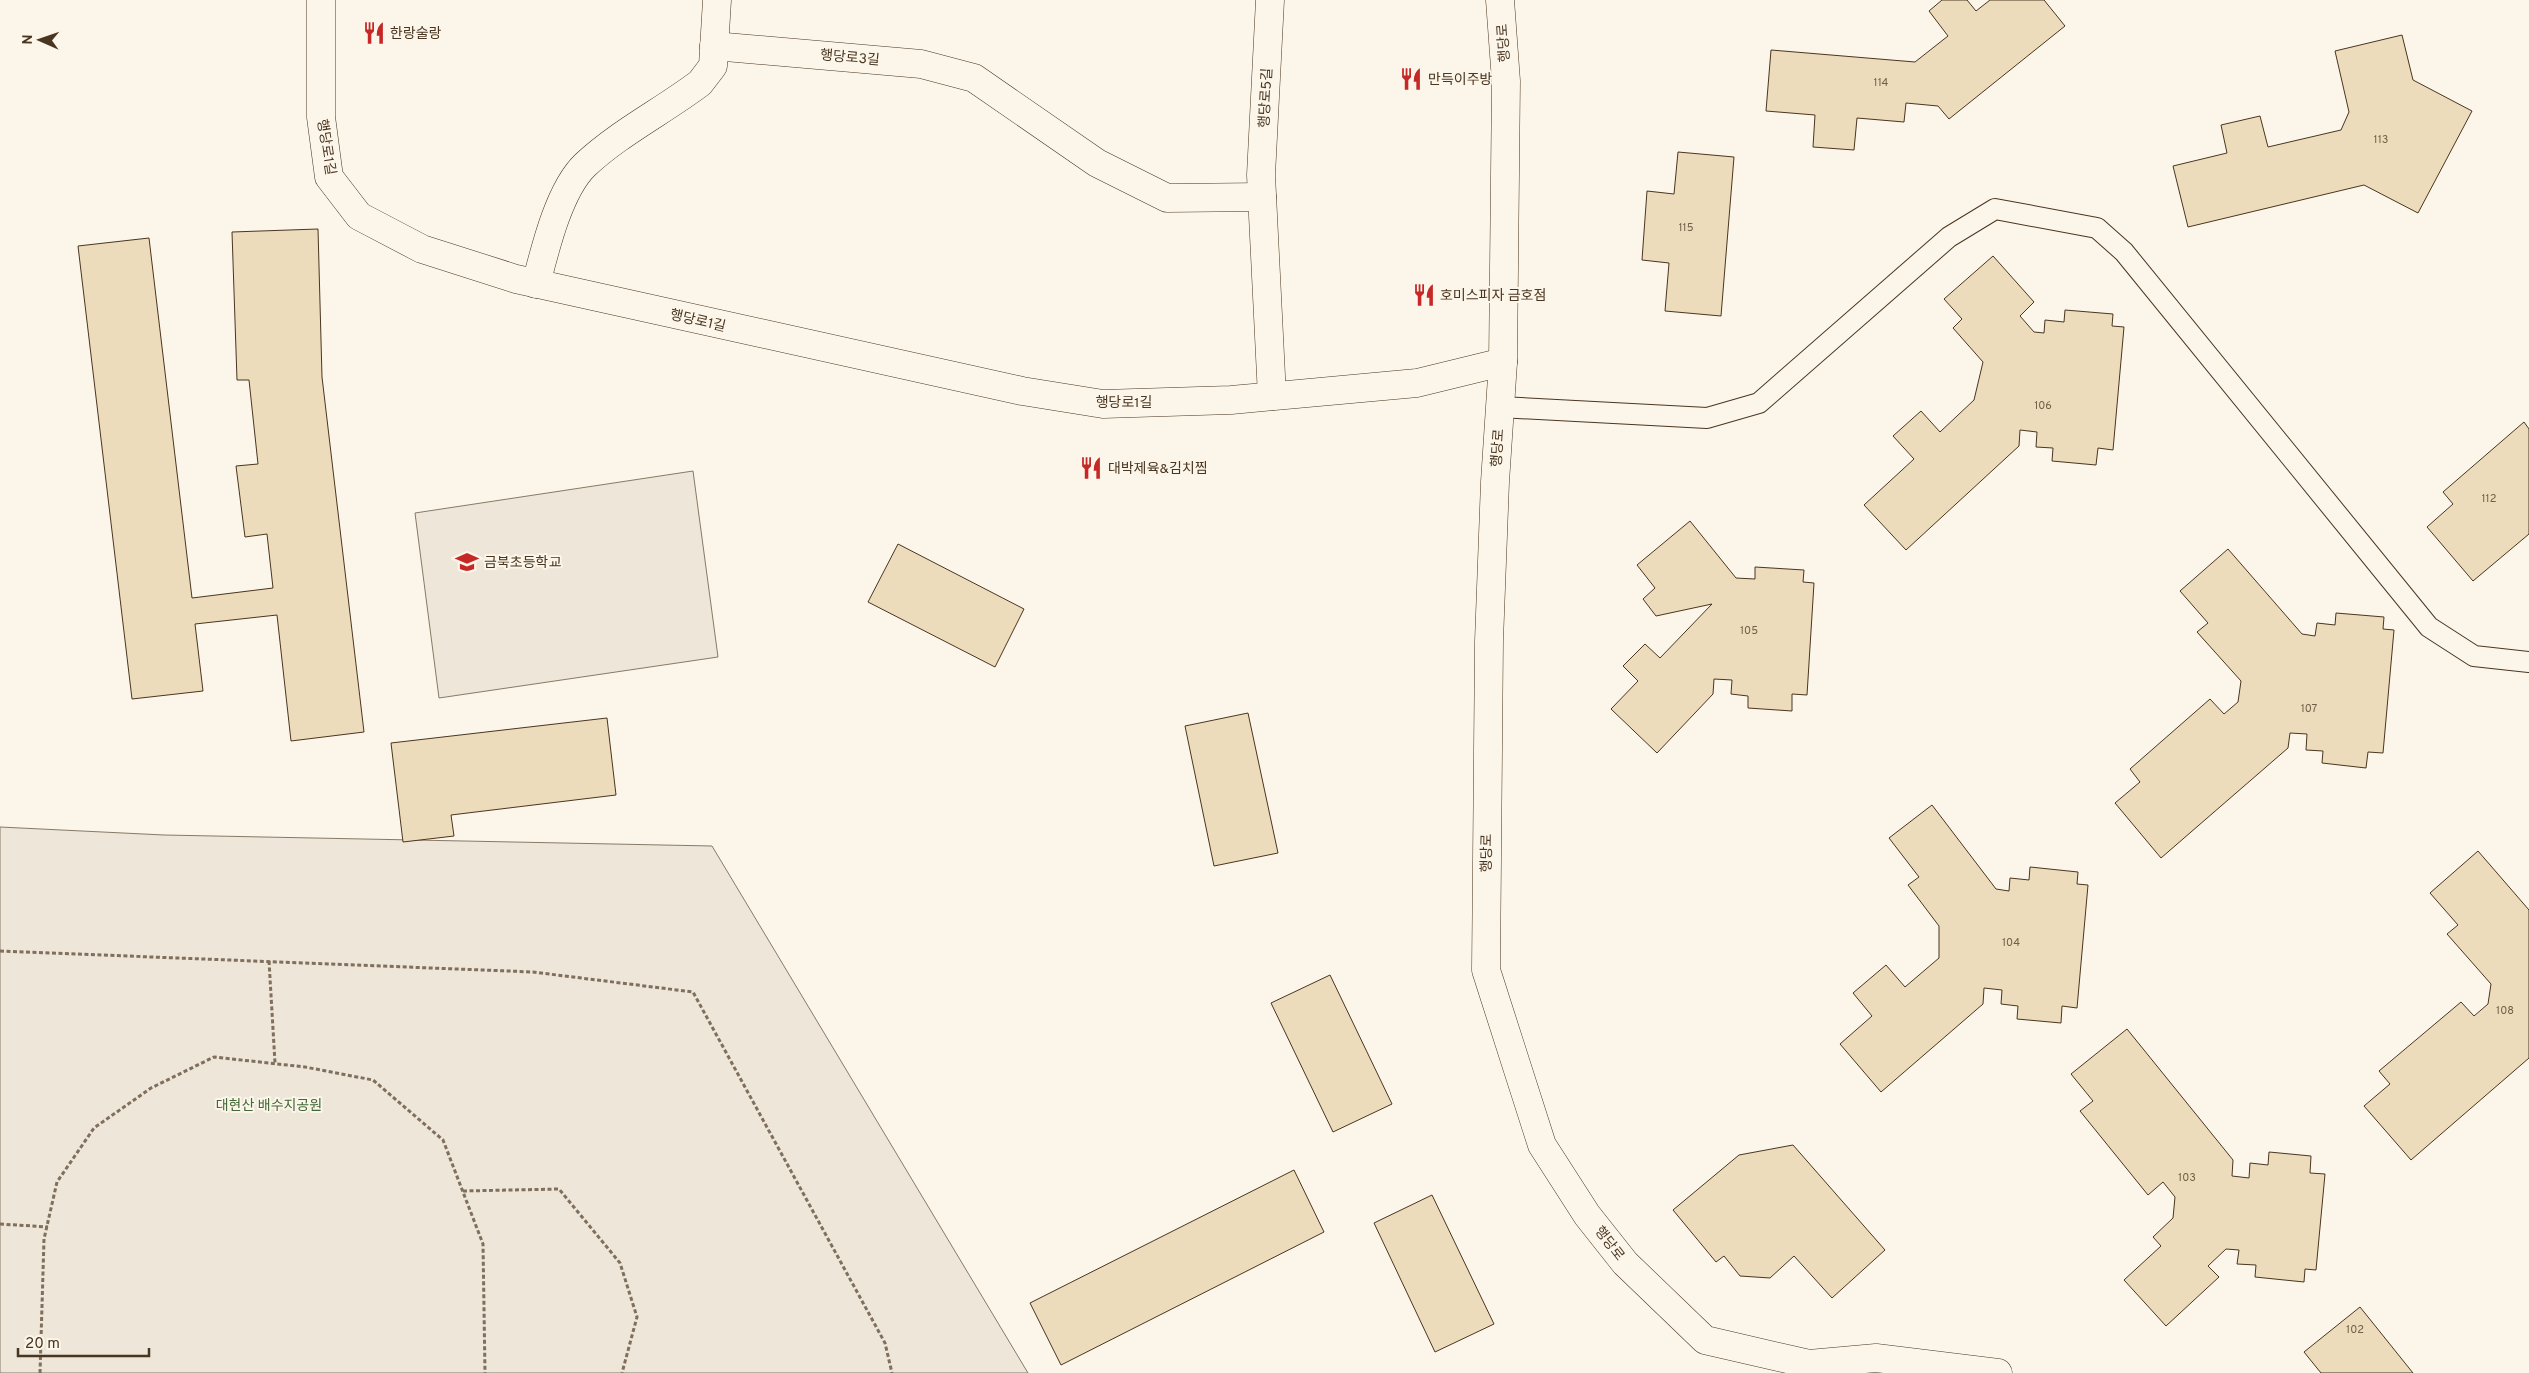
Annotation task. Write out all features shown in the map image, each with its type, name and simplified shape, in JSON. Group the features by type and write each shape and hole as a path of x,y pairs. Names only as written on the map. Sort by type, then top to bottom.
{"street":[{"name":"행당로1길","path":"321,0 321,117 329,177 359,216 422,249 536,284 1022,391 1103,404 1230,400 1417,383 1503,362"},
{"path":"536,284 545,248 562,200 584,166 700,83 713,66 717,0"},
{"name":"행당로5길","path":"1262,197 1270,0"},
{"name":"행당로","path":"1500,0 1506,81 1503,362 1495,482 1489,641 1486,970 1542,1145 1588,1215 1625,1262 1705,1340 1809,1364 1876,1358 1998,1373"},
{"name":"행당로3길","path":"714,46 921,64 974,78 1097,163 1167,198 1262,197"},
{"path":"1262,197 1272,396"}],"lane":[{"path":"1500,407 1707,418 1759,403 1949,237 1995,209 2097,228 2124,252 2429,627 2474,656 2529,662"}],"path":[{"path":"0,951 533,972 693,992 885,1343 892,1373"},
{"path":"269,961 275,1064"},
{"path":"40,1373 44,1239 57,1182 94,1128 151,1088 214,1057 275,1064 373,1080 443,1140 483,1244 485,1373"},
{"path":"463,1191 559,1189 620,1263 637,1317 622,1373"},
{"path":"0,1224 48,1227"}],"green space":[{"path":"693,471 718,657 439,698 415,513"},
{"name":"대현산 배수지공원","path":"0,827 164,835 712,846 1028,1373 0,1373"}],"building":[{"path":"1942,0 1967,0 1976,11 1990,0 2044,0 2065,26 1949,119 1938,106 1906,103 1904,122 1857,118 1854,150 1813,147 1815,115 1766,111 1771,50 1915,62 1948,36 1929,11"},
{"path":"2402,35 2413,80 2472,111 2418,213 2364,185 2188,227 2173,166 2227,153 2221,125 2260,116 2268,147 2341,130 2349,112 2335,51"},
{"path":"1678,152 1734,157 1721,316 1665,311 1669,263 1642,260 1647,191 1674,194"},
{"path":"318,229 322,377 364,732 291,741 277,615 195,624 203,691 132,699 78,246 149,238 192,598 273,588 267,534 245,537 236,466 258,464 249,380 237,380 232,232"},
{"path":"1993,256 2034,302 2020,316 2034,332 2044,333 2045,320 2064,322 2065,310 2113,314 2112,326 2124,327 2113,450 2098,448 2096,465 2052,461 2053,448 2036,447 2037,432 2020,430 2019,446 1906,550 1864,505 1914,459 1893,436 1921,411 1940,432 1974,400 1983,362 1953,328 1962,319 1944,299"},
{"path":"2524,422 2529,429 2529,534 2473,581 2427,527 2453,504 2443,492"},
{"path":"1690,521 1736,578 1755,579 1755,567 1804,570 1803,582 1814,583 1807,695 1792,694 1792,711 1748,708 1748,696 1731,694 1732,680 1714,679 1713,694 1657,753 1611,709 1638,681 1623,666 1645,644 1660,658 1712,604 1656,616 1643,599 1655,588 1637,565"},
{"path":"898,544 1024,609 995,667 868,602"},
{"path":"2228,549 2302,634 2315,636 2317,623 2335,625 2336,613 2384,617 2383,629 2394,630 2383,753 2368,752 2366,768 2322,763 2323,751 2306,750 2307,734 2290,733 2288,748 2161,858 2115,803 2140,782 2130,769 2210,699 2224,714 2238,702 2241,681 2197,632 2208,623 2180,591"},
{"path":"1248,713 1278,853 1214,866 1185,726"},
{"path":"607,718 616,795 451,815 454,836 403,842 391,743"},
{"path":"1932,805 1996,889 2009,891 2010,878 2029,880 2030,867 2078,872 2077,884 2088,885 2077,1008 2062,1006 2061,1023 2017,1019 2018,1006 2001,1004 2002,990 1984,988 1983,1004 1881,1092 1840,1044 1872,1016 1853,993 1886,965 1905,987 1939,958 1939,926 1908,885 1919,877 1889,838"},
{"path":"2478,851 2529,910 2529,1058 2411,1160 2364,1106 2390,1084 2379,1071 2461,1002 2474,1016 2488,1004 2491,984 2447,934 2458,925 2430,893"},
{"path":"1330,975 1392,1104 1333,1132 1271,1003"},
{"path":"2127,1029 2233,1160 2232,1176 2249,1178 2250,1163 2268,1165 2269,1152 2311,1156 2310,1173 2325,1174 2316,1270 2305,1269 2304,1282 2255,1277 2256,1265 2237,1264 2239,1250 2226,1249 2208,1266 2219,1277 2166,1326 2124,1280 2161,1246 2153,1237 2173,1218 2175,1197 2163,1182 2148,1195 2080,1111 2093,1101 2071,1074"},
{"path":"1793,1145 1885,1250 1832,1298 1794,1256 1770,1278 1740,1276 1724,1256 1716,1262 1673,1210 1739,1155"},
{"path":"1294,1170 1324,1232 1061,1365 1030,1303"},
{"path":"1432,1195 1494,1324 1435,1352 1374,1223"},
{"path":"2360,1307 2413,1373 2321,1373 2304,1352"}],"place":[{"name":"한랑술랑","path":"374,33"},
{"name":"만득이주방","path":"1411,79"},
{"name":"호미스피자 금호점","path":"1424,295"},
{"name":"대박제육&김치찜","path":"1091,468"},
{"name":"금북초등학교","path":"467,562"}]}
